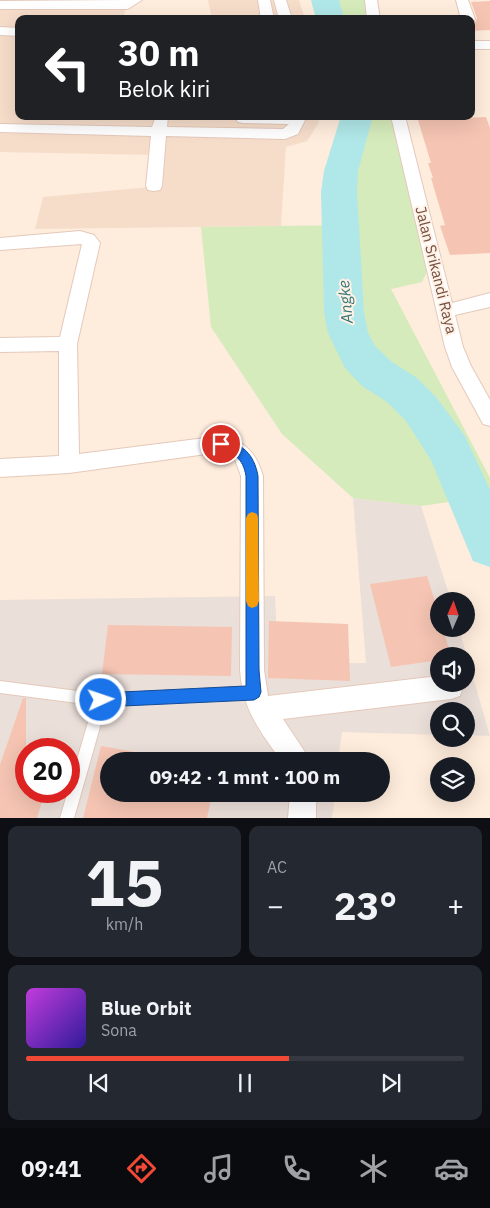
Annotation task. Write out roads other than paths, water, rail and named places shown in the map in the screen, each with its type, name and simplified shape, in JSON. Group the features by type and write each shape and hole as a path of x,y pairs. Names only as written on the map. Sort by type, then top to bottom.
{"street":[{"path":"0,5 128,5 136,0"},
{"path":"264,0 267,15"},
{"path":"280,0 285,15"},
{"path":"370,0 373,15"},
{"path":"462,0 467,15"},
{"path":"0,31 15,32"},
{"path":"481,45 490,58"},
{"path":"0,128 30,123 161,124 253,120"},
{"path":"161,124 285,134 293,131 298,120"},
{"name":"Jalan Srikandi Raya","path":"399,120 454,347 462,367 487,406"},
{"path":"154,186 161,124"},
{"path":"0,244 80,237 88,239 91,243 68,344 69,464"},
{"path":"446,311 490,300"},
{"path":"0,345 68,344"},
{"path":"0,468 69,464 221,444 232,446 243,454 250,463 252,476 252,670 257,701 290,752"},
{"path":"257,701 430,689"},
{"path":"302,802 302,818"}],"lane":[{"path":"0,687 101,700 257,701"},
{"path":"68,818 101,700"}],"waterway":[{"name":"Angke","path":"325,0 329,15"},
{"name":"Angke","path":"356,120 341,171 339,192 344,312 348,333 360,357 377,374 402,390 421,409 449,450"},
{"name":"Angke","path":"449,449 490,545"}]}
